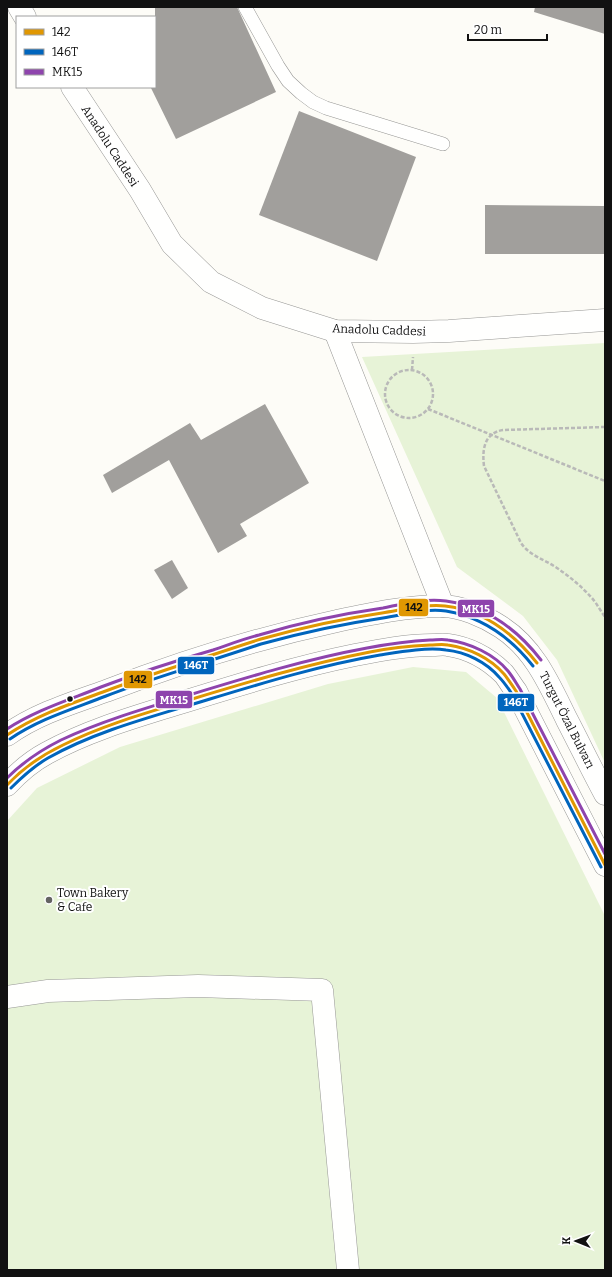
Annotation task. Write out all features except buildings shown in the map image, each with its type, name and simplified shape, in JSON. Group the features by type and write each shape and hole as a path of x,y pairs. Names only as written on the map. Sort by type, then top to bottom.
{"street":[{"path":"19,7 24,16"},
{"name":"Anadolu Caddesi","path":"73,88 140,190 172,244 211,282 262,308 335,331 449,331 605,320"},
{"path":"335,331 443,606"},
{"name":"Turgut Özal Bulvarı","path":"7,735 50,712 135,680 268,637 363,616 415,608 443,606 480,616 502,628 518,641 531,655 548,682 605,794"},
{"path":"7,785 29,765 45,754 84,736 125,720 282,672 331,660 393,648 417,645 448,645 467,650 490,662 504,675 516,691 605,865"},
{"path":"7,997 48,990 198,986 322,990 348,1270"}],"lane":[{"path":"245,7 288,81 313,102 326,108 443,144"}],"path":[{"path":"412,370 427,378 431,385 432,393 432,402 428,409 415,418 400,417 394,413 385,401 386,386 390,379 396,374 412,370"},
{"path":"428,409 605,481"},
{"path":"605,427 496,431 491,435 483,451 484,466 521,543 529,552 556,567 591,596 605,617"}],"green space":[{"path":"605,343 605,763 557,660 523,616 457,567 362,357"},
{"path":"413,667 466,672 497,698 605,916 605,1270 7,1270 7,821 37,788 120,747 328,684"}],"transit line":[{"name":"MK15","path":"7,729 29,716 101,687 247,638 320,619 406,603 438,600 474,608 511,629 522,638 541,660"},
{"name":"142","path":"7,735 54,710 159,672 261,639 336,621 413,608 445,606 459,608 485,618 508,633 537,663"},
{"name":"146T","path":"10,739 44,720 69,710 147,681 261,644 337,626 422,611 446,611 472,618 495,630 515,646 533,666"},
{"name":"MK15","path":"7,778 32,757 61,740 140,710 255,675 322,657 367,648 422,640 456,641 481,650 496,659 510,673 520,689 605,854"},
{"name":"142","path":"7,785 26,768 55,749 109,725 141,715 256,680 347,657 400,647 430,645 456,646 471,651 492,663 504,674 516,691 605,865"},
{"name":"146T","path":"11,788 38,765 67,748 87,739 148,718 273,680 315,669 404,651 422,649 446,650 468,655 482,662 503,681 512,694 601,867"}],"place":[{"name":"Town Bakery & Cafe","path":"49,900"}]}
